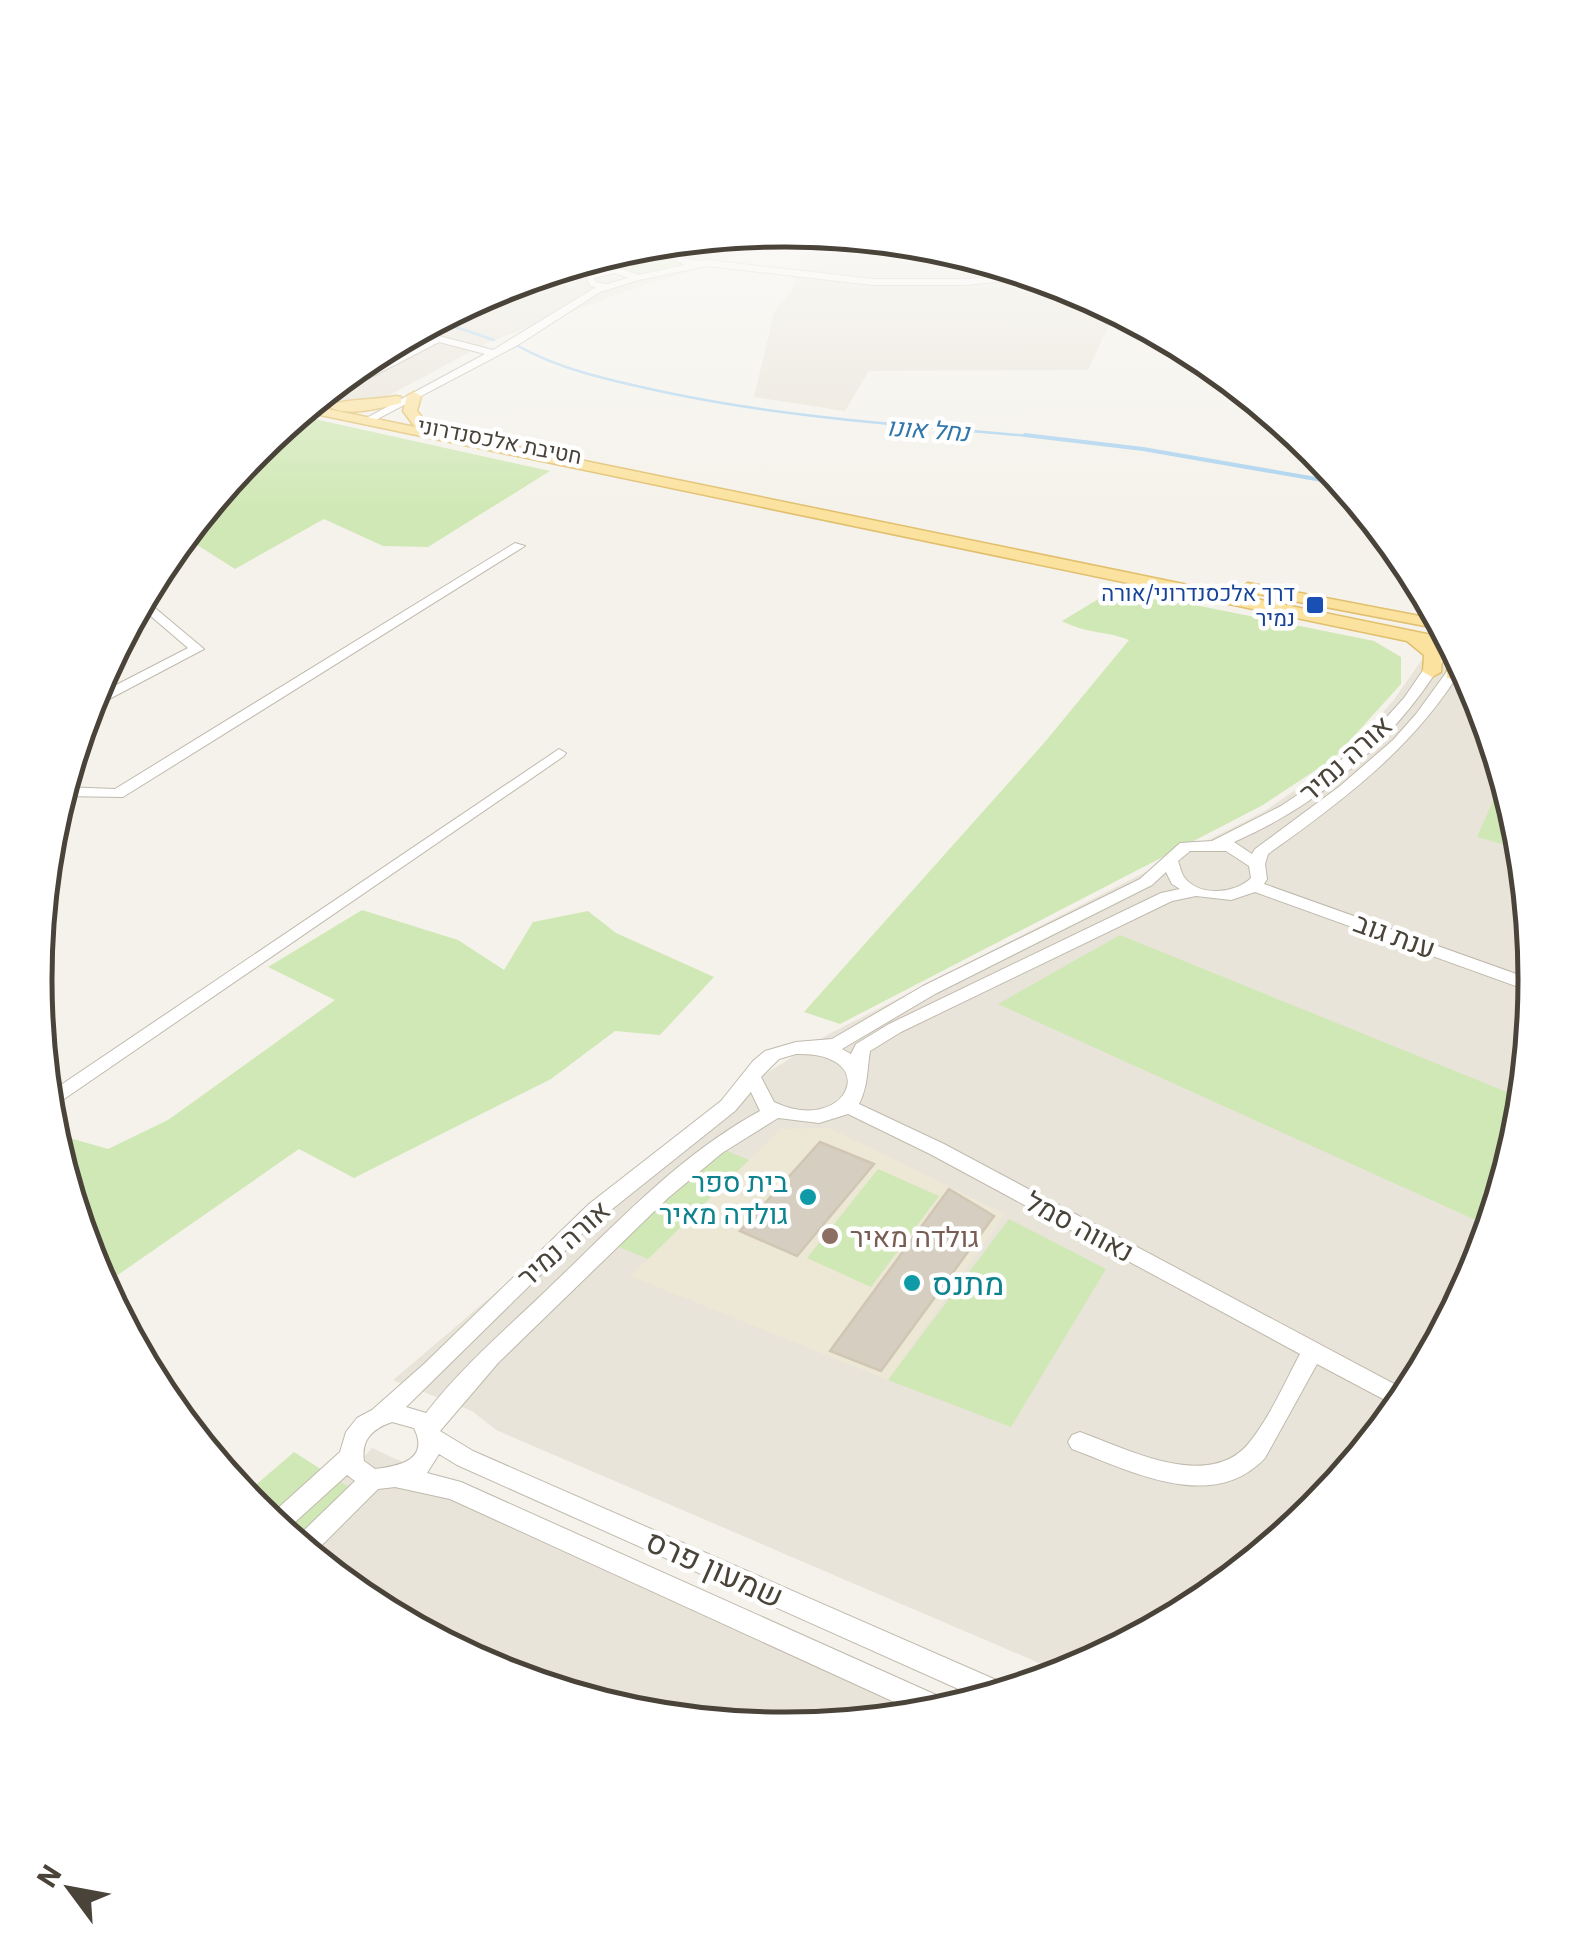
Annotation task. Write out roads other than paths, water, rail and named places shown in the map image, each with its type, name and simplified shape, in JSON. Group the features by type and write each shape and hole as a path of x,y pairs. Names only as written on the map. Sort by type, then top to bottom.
{"main road":[{"path":"414,396 410,411 421,425"},
{"path":"334,406 371,406 396,400"},
{"name":"חטיבת אלכסנדרוני","path":"330,405 681,482"},
{"name":"חטיבת אלכסנדרוני","path":"323,411 421,425 681,482"},
{"path":"681,482 1431,634"},
{"path":"1400,626 1435,658 1432,672"}],"street":[{"path":"371,417 526,328"},
{"path":"371,417 532,328"},
{"path":"432,338 490,352"},
{"path":"386,365 436,339"},
{"path":"76,793 118,794 519,546"},
{"path":"111,692 197,649 152,611"},
{"path":"1400,626 1424,621"},
{"name":"אורה נמיר","path":"1170,861 1186,846 1218,844 1271,820 1316,789 1366,744 1432,672 1442,653"},
{"name":"אורה נמיר","path":"1257,864 1261,852 1334,802 1388,754 1453,676"},
{"path":"62,1094 559,753"},
{"path":"1170,861 1146,882 929,990 837,1044 780,1051 762,1064 754,1080 759,1098 775,1111 813,1118 846,1105 857,1086 862,1048 894,1028 1167,897 1195,891 1229,896 1254,886 1259,879 1257,864 1241,850 1218,844"},
{"path":"1170,861 1172,874 1195,891"},
{"name":"ענת גוב","path":"1254,886 1518,981"},
{"path":"818,1048 842,1058 856,1075"},
{"name":"אורה נמיר","path":"380,1416 580,1224 754,1080"},
{"name":"נאווה סמל","path":"846,1105 1391,1393"},
{"name":"אורה נמיר","path":"430,1433 480,1364 653,1199 730,1133 775,1111"},
{"path":"1080,1442 1172,1475 1225,1471 1252,1458 1313,1351"},
{"path":"286,1516 350,1457 360,1428 380,1416 414,1415 430,1433 426,1458 398,1478 372,1480 361,1475 350,1457"},
{"name":"שמעון פרס","path":"430,1433 465,1458 981,1686"},
{"name":"שמעון פרס","path":"398,1478 453,1489 917,1700"},
{"path":"312,1539 372,1480"}],"waterway":[{"name":"נחל אונו","path":"460,328 494,340"},
{"name":"נחל אונו","path":"518,346 589,374 712,401 857,421 1046,437"},
{"name":"נחל אונו","path":"1025,435 1046,437"},
{"name":"נחל אונו","path":"1046,437 1052,438"},
{"name":"נחל אונו","path":"1046,437 1143,449 1322,480"}],"place":[{"name":"דרך אלכסנדרוני/אורה נמיר","path":"1315,605"},
{"name":"בית ספר גולדה מאיר","path":"808,1197"},
{"name":"גולדה מאיר","path":"830,1236"},
{"name":"מתנס","path":"912,1283"}]}
